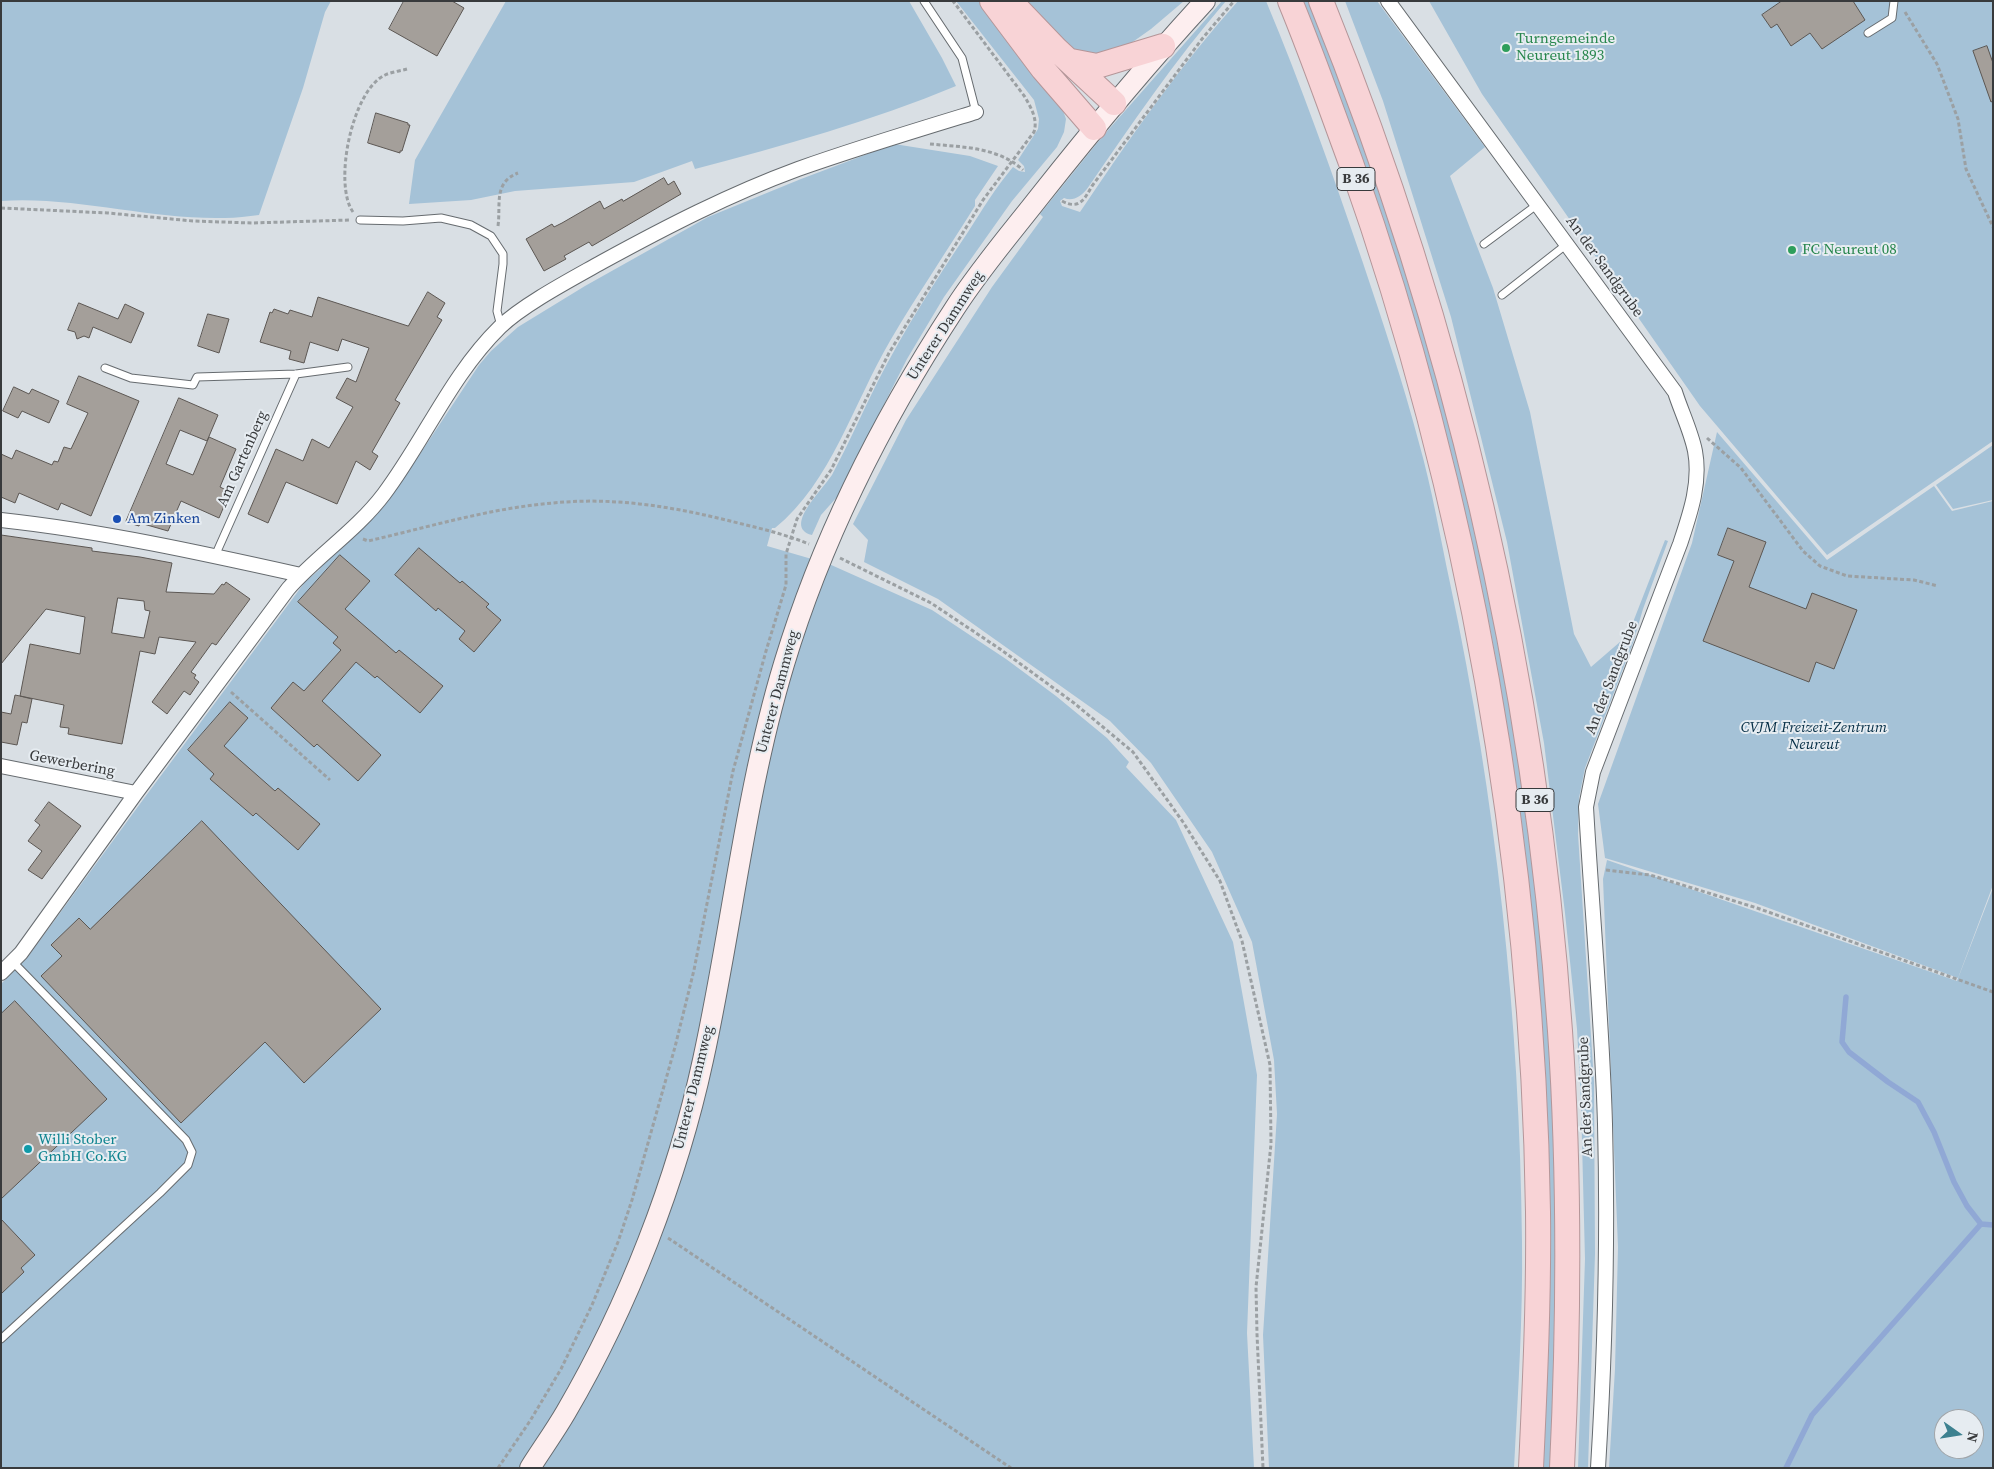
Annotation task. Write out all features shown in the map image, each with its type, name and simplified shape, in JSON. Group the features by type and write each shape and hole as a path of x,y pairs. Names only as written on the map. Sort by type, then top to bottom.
{"highway":[{"path":"992,1 1043,69 1094,128"},
{"path":"1010,1 1056,49 1071,61 1114,104"},
{"name":"B 36","path":"1290,1 1318,70 1393,289 1431,425 1470,594 1495,734 1522,940 1531,1047 1538,1212 1536,1369 1531,1468"},
{"name":"B 36","path":"1321,1 1378,151 1429,304 1466,440 1495,565 1521,707 1537,812 1553,943 1561,1032 1568,1208 1567,1371 1562,1468"},
{"path":"1071,61 1097,66 1164,46"}],"main road":[{"name":"Unterer Dammweg","path":"530,1468 565,1413 596,1356 653,1228 670,1182 703,1062 753,790 775,695 794,631 853,488 902,394 956,306 998,249 1094,128 1205,1"}],"street":[{"name":"An der Sandgrube","path":"1388,1 1675,392 1694,449 1696,482 1692,507 1680,544 1593,772 1586,807 1604,1123 1606,1252 1598,1468"},
{"path":"1,973 13,962 136,793 301,575 312,563 348,533 381,498 394,481 473,358 501,326 529,306 583,273 706,208 797,170 976,112"},
{"path":"1,520 77,530 215,556 301,575"},
{"name":"Gewerbering","path":"1,766 136,793"}],"lane":[{"path":"924,1 962,58 976,112"},
{"path":"1868,33 1892,18 1894,1"},
{"path":"1484,244 1538,204"},
{"path":"360,220 442,218 483,230 492,238 503,254 497,312 501,326"},
{"path":"1502,295 1568,244"},
{"path":"105,368 131,378 193,385 197,377 296,374 348,367"},
{"name":"Am Gartenberg","path":"215,556 296,374"},
{"path":"1,1339 160,1193 188,1165 192,1152 186,1140 13,962"}],"path":[{"path":"952,1 1025,97 1032,109 1036,121 1034,132 1013,160"},
{"path":"1062,201 1069,205 1080,203 1086,198 1092,186 1202,38 1234,1"},
{"path":"1904,9 1937,64 1958,119 1966,169 1993,226"},
{"path":"360,220 348,205 345,179 350,133 356,112 366,94 384,75 407,70"},
{"path":"927,143 965,147 1001,155 1013,160 1023,170"},
{"path":"492,238 498,227 500,192 508,177 518,173"},
{"path":"1,208 108,213 193,221 252,223 360,220"},
{"path":"1688,430 1710,439 1741,468 1803,551 1820,566 1848,576 1914,580 1938,586"},
{"path":"348,533 368,541 506,509 554,502 599,501 652,505 704,515 790,537 826,551 931,603 1000,648 1074,703 1133,752 1183,822 1220,881 1242,941 1270,1065 1271,1144 1256,1287 1263,1468"},
{"path":"219,682 330,780"},
{"path":"1590,872 1610,869 1650,875 1757,908 1993,992"},
{"path":"653,1228 1011,1468"}],"green space":[{"path":"1,1 331,1 325,12 303,88 259,215 229,218 197,218 57,202 1,201"},
{"path":"506,1 909,1 956,86 827,132 695,169 692,161 634,182 515,191 471,200 409,204 415,160"},
{"path":"956,1 985,1 1060,102 1066,119 1064,132 1057,147 1012,201 944,297 907,359 837,497 821,515 812,535 804,531 801,524 808,506 833,473 878,381 932,287 984,207 1013,167 1025,172 1024,166 1018,160 1038,129 1039,119 1034,100"},
{"path":"1018,1 1184,1 1151,29 1117,53 1077,55"},
{"path":"1222,1 1226,1 1171,70 1087,189 1077,198 1064,198 1060,201 1062,206 1080,212 1155,104 1238,1 1266,1 1329,164 1393,353 1424,460 1466,664 1480,746 1492,828 1510,993 1520,1159 1522,1270 1514,1468 1269,1468 1263,1335 1277,1114 1274,1060 1252,942 1212,852 1151,763 1110,721 938,599 864,562 868,540 853,524 906,420 992,287 1043,217 1040,214 1102,137"},
{"path":"1303,1 1309,1 1343,89 1390,222 1433,357 1448,411 1467,494 1506,687 1524,797 1548,1020 1554,1132 1556,1244 1555,1356 1550,1468 1542,1468 1527,883 1367,176"},
{"path":"1345,1 1377,1 1485,147 1450,176 1493,288 1530,412 1574,634 1591,667 1628,635 1665,540 1668,541 1643,609 1633,643 1585,768 1579,798 1578,834 1594,1082 1595,1254 1588,1468 1578,1468 1585,1259 1577,1029 1544,743 1507,542 1451,317 1383,101"},
{"name":"FC Neureut 08","path":"1429,1 1993,1 1993,441 1827,555 1700,406 1482,94"},
{"path":"894,144 970,156 998,166 975,200 975,206 890,341 827,465 795,510 775,528 772,528 767,546 829,564 932,610 1006,659 1056,696 1107,738 1129,762 1126,767 1176,820 1233,942 1257,1075 1247,1333 1254,1468 1,1468 1,984 27,958 305,582 319,570 332,553 385,504 479,365 491,351 518,327 585,286 708,217"},
{"name":"CVJM Freizeit-Zentrum Neureut","path":"1717,432 1827,560 1934,486 1952,511 1993,501 1993,885 1958,978 1755,903 1605,858 1598,804 1692,543"},
{"path":"1993,445 1993,500 1953,509 1936,485"},
{"path":"1607,860 1957,981 1993,888 1993,1468 1609,1468 1615,1369 1618,1247 1603,879"}],"building":[{"path":"404,1 452,1 464,8 437,56 389,29"},
{"path":"1782,1 1853,1 1865,20 1822,49 1810,33 1791,46 1777,24 1771,28 1762,15"},
{"path":"1987,46 1993,63 1993,101 1991,102 1973,51"},
{"path":"376,113 410,125 400,153 368,143"},
{"path":"664,178 668,185 674,181 681,194 592,246 589,242 564,256 566,259 544,271 526,239 552,224 554,227 562,223 600,201 604,209 622,199 623,201"},
{"path":"428,292 445,303 437,317 442,320 395,400 400,403 372,452 378,456 370,470 356,461 337,504 286,482 268,523 248,514 276,449 303,461 312,439 329,448 353,407 336,398 347,378 356,382 369,348 342,339 338,351 310,342 304,363 289,359 291,351 260,342 270,312 272,313 274,309 288,314 290,310 312,317 318,297 408,326"},
{"path":"79,303 118,319 125,304 144,313 131,343 93,327 89,338 84,336 77,339 75,332 68,330"},
{"path":"208,314 229,319 219,353 198,346"},
{"path":"79,376 139,401 91,516 61,503 58,510 19,493 15,503 1,497 1,454 12,459 16,450 52,465 54,461 58,462 64,447 71,449 88,413 67,404"},
{"path":"14,387 29,394 32,389 59,401 49,423 22,411 18,418 3,411"},
{"path":"179,398 218,415 207,441 180,430 166,464 193,475 209,437 236,449 220,487 230,492 219,518 181,501 168,531 140,523 139,526 126,522"},
{"path":"1728,528 1766,542 1749,587 1806,609 1812,593 1857,610 1834,669 1816,662 1809,682 1703,641 1734,561 1718,555"},
{"path":"1,535 92,548 92,551 172,563 166,592 214,594 226,582 250,599 216,645 212,643 191,672 196,675 194,678 199,682 190,695 184,691 167,714 152,702 196,642 159,637 155,654 140,651 122,744 68,734 69,728 60,727 64,705 20,696 30,644 80,654 85,617 46,609 1,664","holes":["118,598 144,601 145,610 150,611 144,638 112,633"]},
{"path":"419,548 460,583 462,581 489,604 486,607 501,620 474,652 459,639 465,631 438,608 436,611 395,575"},
{"path":"340,555 370,581 345,609 396,653 399,650 443,686 420,713 377,676 375,678 356,662 322,701 381,755 358,781 317,744 314,747 271,708 293,682 304,691 341,650 333,643 338,637 298,602"},
{"path":"15,695 32,699 27,723 22,722 17,745 1,742 1,712 11,714"},
{"path":"230,702 248,718 224,746 275,791 278,788 320,824 298,850 256,813 253,816 210,779 214,774 188,750"},
{"path":"49,802 81,826 42,879 28,870 42,851 28,841 40,825 35,821"},
{"path":"202,821 381,1009 304,1083 265,1042 181,1123 41,976 62,956 51,945 79,918 90,929"},
{"name":"Willi Stober GmbH Co.KG","path":"15,1001 107,1099 1,1199 1,1014"},
{"path":"1,1219 35,1255 21,1268 24,1272 1,1294"}],"waterway":[{"path":"1846,997 1842,1042 1849,1052 1918,1102 1934,1132 1954,1182 1967,1206 1981,1224"},
{"path":"1786,1468 1812,1415 1981,1224 1993,1225"}],"place":[{"name":"Turngemeinde Neureut 1893","path":"1506,48"},
{"name":"FC Neureut 08","path":"1792,250"},
{"name":"Am Zinken","path":"117,519"},
{"name":"Willi Stober GmbH Co.KG","path":"28,1149"}]}
